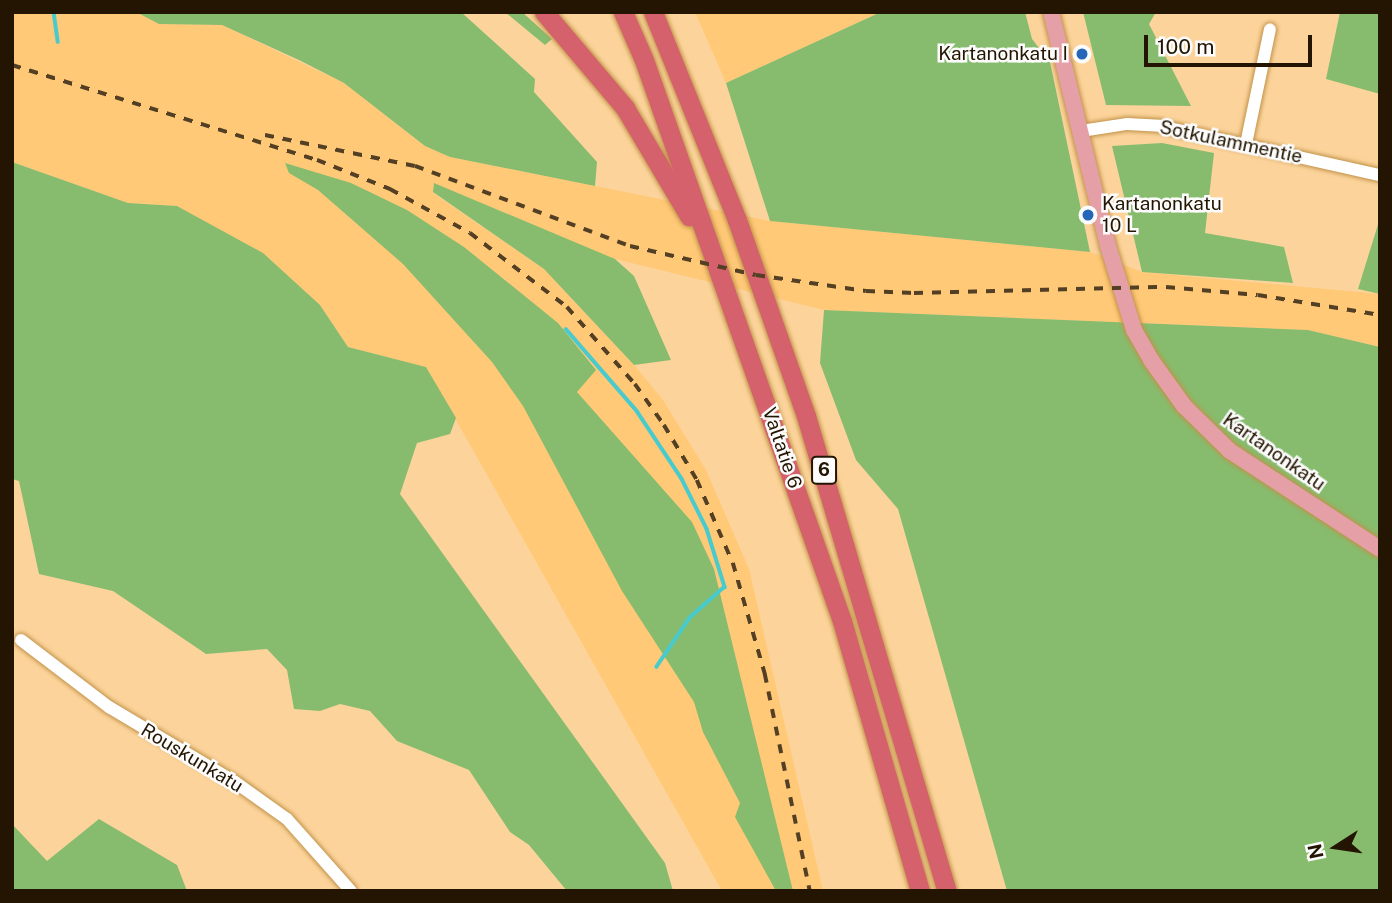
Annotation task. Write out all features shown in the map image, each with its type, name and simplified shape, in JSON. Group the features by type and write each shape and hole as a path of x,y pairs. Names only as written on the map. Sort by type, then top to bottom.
{"highway":[{"path":"544,12 625,108 676,192 726,289"},
{"name":"Valtatie 6","path":"622,12 726,289 842,621 920,891"},
{"name":"Valtatie 6","path":"653,12 732,208 802,403 947,891"}],"main road":[{"name":"Kartanonkatu","path":"1051,12 1122,296 1134,330 1167,384 1230,451 1380,549"}],"street":[{"path":"1246,144 1270,29"},
{"name":"Sotkulammentie","path":"1081,131 1127,124 1160,126 1380,175"},
{"name":"Rouskunkatu","path":"21,639 108,707 235,782 287,819 351,891"}],"shaded area":[{"path":"12,12 136,12 160,24 222,25 344,83 425,146 450,157 770,221 1090,252 1142,272 1380,294 1380,347 1308,330 824,310 615,259 433,193 544,269 634,365 663,400 706,470 749,569 823,891 722,891 426,367 348,347 320,305 177,206 128,203 12,162"},
{"path":"695,12 881,12 726,83"}],"green space":[{"path":"136,12 461,12 535,79 534,92 597,162 595,186 450,157 425,146 344,83 301,61 222,25 159,24"},
{"path":"505,12 522,12 552,39 545,45"},
{"path":"881,12 1025,12 1032,39 1050,62 1090,252 770,221 726,83"},
{"path":"1083,12 1156,12 1149,24 1191,106 1106,105"},
{"path":"1340,12 1380,12 1380,94 1326,79"},
{"path":"1162,143 1214,153 1205,233 1284,247 1293,283 1142,272 1112,146"},
{"path":"12,162 128,203 177,206 263,253 320,305 348,347 426,367 456,418 450,434 417,443 400,494 665,863 673,891 567,891 529,845 510,832 469,770 397,741 370,711 340,704 320,711 294,709 287,670 267,649 206,654 113,591 39,574 19,481 12,479"},
{"path":"285,163 351,183 407,210 464,247 558,323 596,370 577,392 692,522 714,569 793,891 776,891 735,817 740,803 703,732 694,702 622,591 523,406 492,362 403,264 318,190 289,173"},
{"path":"434,183 615,259 634,276 671,360 634,365 544,269 433,192"},
{"path":"1380,218 1380,294 1358,289"},
{"path":"824,310 1308,330 1380,347 1380,891 1007,891 898,509 856,460 820,363"},
{"path":"99,819 177,865 187,891 12,891 12,824 47,861"}],"waterway":[{"path":"54,12 58,42"},
{"path":"566,329 637,411 682,479 707,529 725,587 690,618 657,667"}],"railway":[{"path":"12,65 317,160 390,189 470,233 567,307 635,384 664,425 697,480 733,563 765,674 810,891"},
{"path":"265,135 415,166 630,246 756,275 866,291 914,293 1166,287 1258,295 1380,315"}],"place":[{"name":"Kartanonkatu I","path":"1082,54"},
{"name":"Kartanonkatu 10 L","path":"1088,215"}]}
